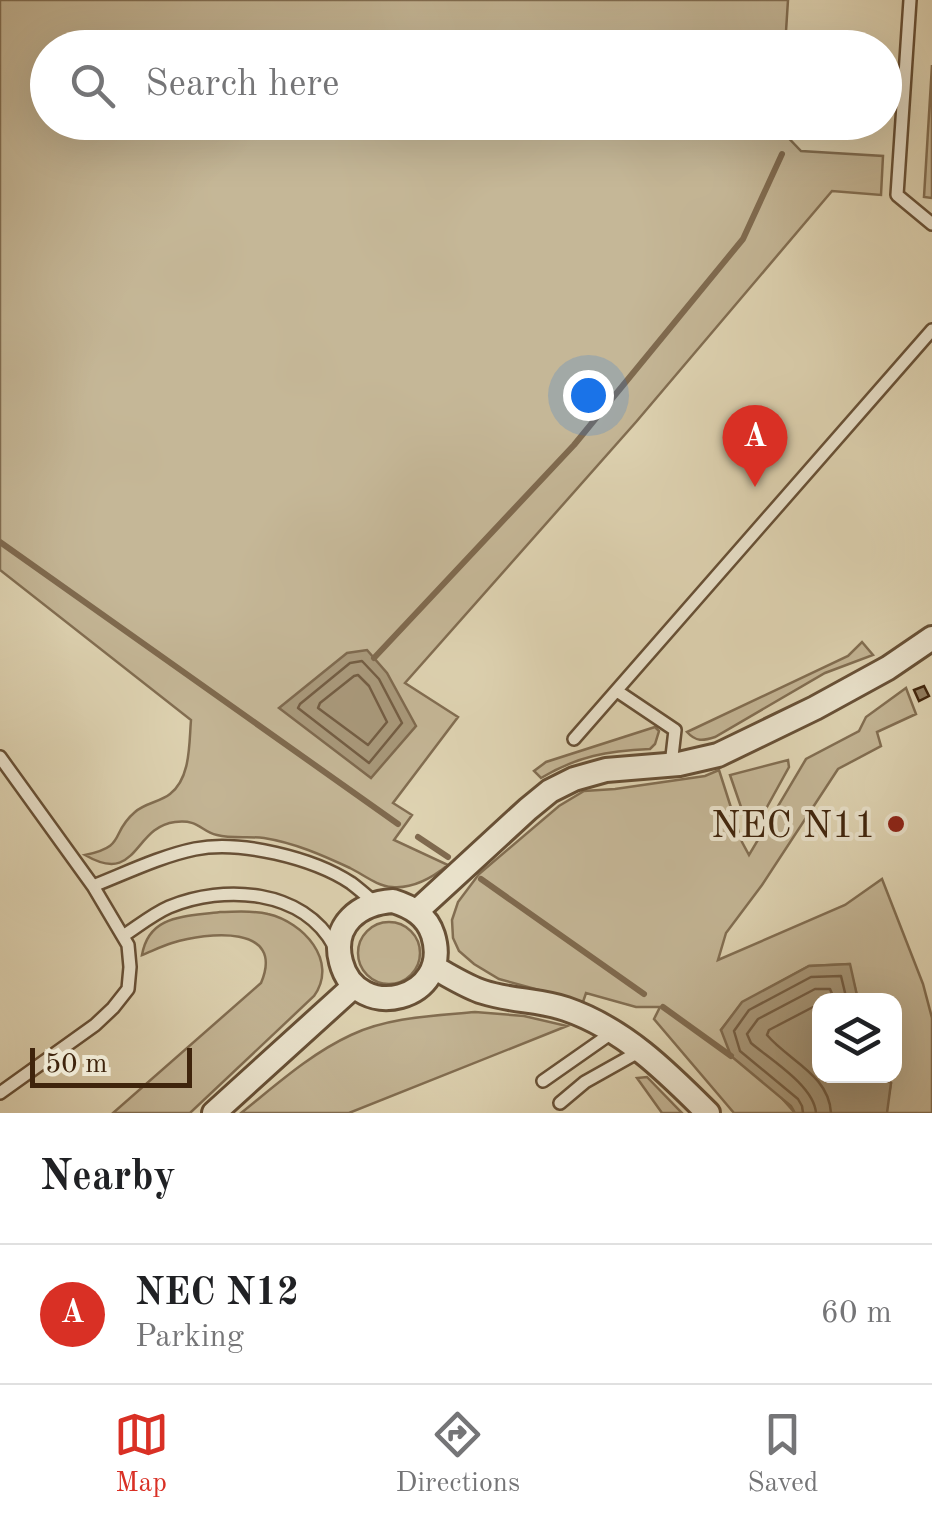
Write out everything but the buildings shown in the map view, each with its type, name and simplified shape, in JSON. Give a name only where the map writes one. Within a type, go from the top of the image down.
[{"type":"street","points":[[417,911],[550,791],[589,773],[671,765],[718,755],[815,708],[888,668],[932,638]]},
{"type":"street","points":[[375,902],[393,902],[417,911],[431,928],[436,943],[435,968],[425,982],[396,998],[380,998],[354,986],[339,954],[341,935],[350,919],[375,902]]},
{"type":"street","points":[[435,968],[484,992],[568,1010],[614,1032],[642,1050],[708,1113]]},
{"type":"street","points":[[214,1113],[354,986]]},
{"type":"lane","points":[[902,131],[910,0]]},
{"type":"lane","points":[[901,140],[898,196],[932,224]]},
{"type":"lane","points":[[574,739],[932,330]]},
{"type":"lane","points":[[617,691],[674,730],[671,765]]},
{"type":"lane","points":[[0,757],[93,886],[128,945],[130,966],[128,989],[114,1008],[0,1093]]},
{"type":"lane","points":[[93,886],[196,849],[230,847],[262,851],[322,868],[350,882],[375,902]]},
{"type":"lane","points":[[123,936],[166,908],[195,899],[237,895],[274,899],[304,912],[327,932],[339,954]]},
{"type":"lane","points":[[543,1081],[614,1032]]},
{"type":"lane","points":[[560,1102],[585,1082],[642,1050]]},
{"type":"shaded area","points":[[0,0],[788,0],[786,30],[30,30],[30,140],[790,140],[801,151],[883,156],[881,195],[832,191],[636,422],[405,683],[458,717],[393,803],[412,815],[394,840],[448,865],[422,882],[386,886],[297,846],[264,838],[217,835],[183,822],[161,826],[126,860],[116,864],[85,855],[107,848],[135,812],[177,787],[188,760],[191,720],[0,570]]},
{"type":"shaded area","points":[[932,65],[932,198],[924,197]]},
{"type":"shaded area","points":[[862,642],[873,655],[825,673],[715,737],[700,740],[687,732],[848,656]]},
{"type":"shaded area","points":[[906,688],[916,714],[877,732],[881,746],[838,769],[726,933],[718,960],[845,905],[882,879],[923,984],[932,1018],[932,1113],[887,1113],[891,1083],[902,1083],[902,993],[856,993],[849,964],[809,966],[742,1003],[721,1030],[795,1113],[734,1113],[654,1019],[660,1007],[636,1007],[586,993],[583,1002],[499,979],[459,951],[452,920],[458,902],[479,874],[559,806],[584,791],[705,776],[719,770],[749,855],[806,759],[859,731],[866,717]]},
{"type":"shaded area","points":[[655,727],[659,731],[650,749],[593,756],[541,778],[534,771],[546,762]]},
{"type":"shaded area","points":[[788,760],[789,767],[751,836],[730,775]]},
{"type":"shaded area","points":[[220,912],[268,914],[293,925],[305,934],[320,957],[321,983],[314,996],[190,1113],[113,1113],[261,983],[266,964],[263,950],[239,937],[187,939],[142,955],[152,932],[170,920]]},
{"type":"shaded area","points":[[389,922],[411,931],[420,953],[411,975],[389,984],[367,975],[358,953],[367,931]]},
{"type":"shaded area","points":[[475,1012],[524,1016],[567,1026],[349,1113],[241,1113],[307,1061],[351,1035],[396,1021]]},
{"type":"shaded area","points":[[647,1077],[682,1113],[662,1113],[637,1078]]},
{"type":"water","points":[[367,650],[387,673],[416,726],[371,778],[279,708],[347,653]]},
{"type":"water","points":[[850,964],[856,993],[812,993],[812,1083],[891,1083],[887,1113],[795,1113],[731,1056],[721,1030],[742,1002],[809,966]]},
{"type":"waterway","points":[[374,658],[574,445],[743,239],[782,154]]},
{"type":"waterway","points":[[0,542],[398,824]]},
{"type":"waterway","points":[[418,837],[448,857]]},
{"type":"waterway","points":[[481,879],[644,994]]},
{"type":"waterway","points":[[663,1007],[731,1056]]},
{"type":"place","name":"NEC N12","points":[[755,487]]},
{"type":"place","name":"NEC N11","points":[[896,824]]}]
